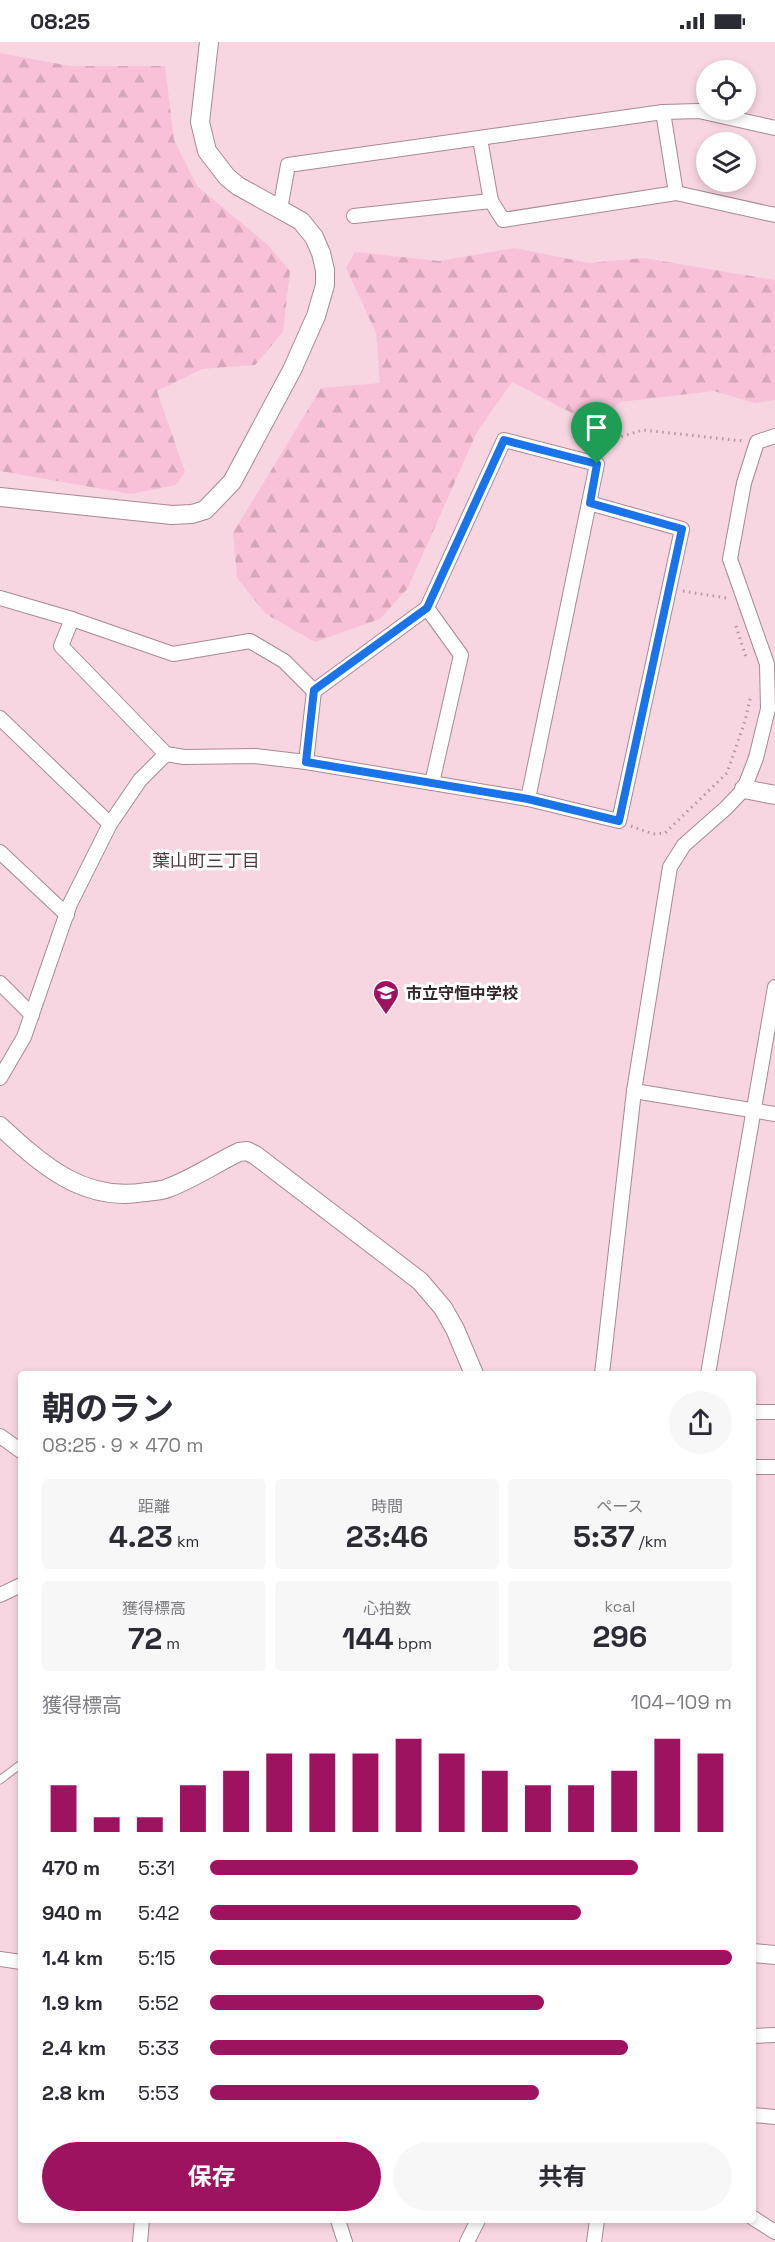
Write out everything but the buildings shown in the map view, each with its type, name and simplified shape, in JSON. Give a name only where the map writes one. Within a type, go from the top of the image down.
[{"type":"street","points":[[0,496],[172,515],[192,514],[205,510],[221,496],[236,476],[279,395],[316,316],[325,285],[326,270],[314,237],[302,221],[238,186],[227,177],[207,151],[200,122],[209,42]]},
{"type":"street","points":[[280,209],[288,165],[663,112],[699,111],[775,128]]},
{"type":"street","points":[[663,112],[676,193]]},
{"type":"street","points":[[480,139],[491,201],[503,220],[676,193],[775,214]]},
{"type":"street","points":[[354,216],[491,201]]},
{"type":"street","points":[[602,1371],[634,1091],[670,867],[684,845],[744,789],[756,758],[768,709],[767,664],[730,559],[744,483],[757,442],[775,436]]},
{"type":"street","points":[[306,762],[314,690],[427,608],[504,440],[597,464],[528,799]]},
{"type":"street","points":[[72,620],[61,646],[166,754],[184,757],[255,756],[306,762],[528,799],[619,821],[682,529],[590,503]]},
{"type":"street","points":[[0,598],[173,654],[250,641],[284,661],[314,690]]},
{"type":"street","points":[[427,608],[461,655],[432,783]]},
{"type":"street","points":[[0,718],[110,824]]},
{"type":"street","points":[[0,1078],[21,1044],[70,904],[110,824],[140,780],[166,754]]},
{"type":"street","points":[[744,789],[775,795]]},
{"type":"street","points":[[0,852],[67,915]]},
{"type":"street","points":[[0,983],[32,1015]]},
{"type":"street","points":[[709,1371],[775,987]]},
{"type":"street","points":[[634,1091],[775,1114]]},
{"type":"street","points":[[0,1126],[56,1173],[96,1192],[128,1196],[168,1188],[239,1152],[247,1151],[420,1281],[443,1308],[455,1329],[473,1371]]},
{"type":"street","points":[[756,1412],[775,1412]]},
{"type":"street","points":[[0,1436],[18,1449]]},
{"type":"street","points":[[756,1467],[775,1467]]},
{"type":"street","points":[[0,1595],[18,1586]]},
{"type":"street","points":[[756,1953],[775,1955]]},
{"type":"street","points":[[0,1959],[18,1962]]},
{"type":"street","points":[[756,2036],[775,2035]]},
{"type":"street","points":[[756,2115],[775,2117]]},
{"type":"street","points":[[756,2220],[775,2232]]},
{"type":"street","points":[[140,2242],[142,2223]]},
{"type":"street","points":[[339,2223],[345,2242]]},
{"type":"street","points":[[467,2242],[476,2223]]},
{"type":"street","points":[[594,2242],[597,2223]]},
{"type":"lane","points":[[0,1780],[18,1766]]},
{"type":"path","points":[[597,464],[613,439],[644,430],[757,442]]},
{"type":"path","points":[[669,588],[725,597],[729,603]]},
{"type":"path","points":[[735,618],[737,634],[749,665]]},
{"type":"path","points":[[619,821],[653,834],[665,833],[727,773],[742,731],[753,688]]},
{"type":"green space","points":[[0,53],[70,66],[165,66],[174,140],[197,186],[267,244],[290,271],[283,332],[255,365],[202,369],[157,391],[185,472],[176,485],[131,494],[0,471]]},
{"type":"green space","points":[[515,248],[589,263],[644,258],[775,280],[775,400],[755,403],[714,391],[620,402],[597,426],[512,382],[477,432],[408,588],[380,619],[315,642],[266,614],[237,578],[233,533],[321,388],[380,383],[376,333],[346,268],[355,252],[439,261]]},
{"type":"place","name":"市立守恒中学校","points":[[386,1016]]},
{"type":"district","name":"葉山町三丁目","points":[[206,861]]},
{"type":"route","points":[[504,440],[597,464],[590,503],[682,529],[619,821],[528,799],[306,762],[314,690],[427,608],[504,440]]}]
